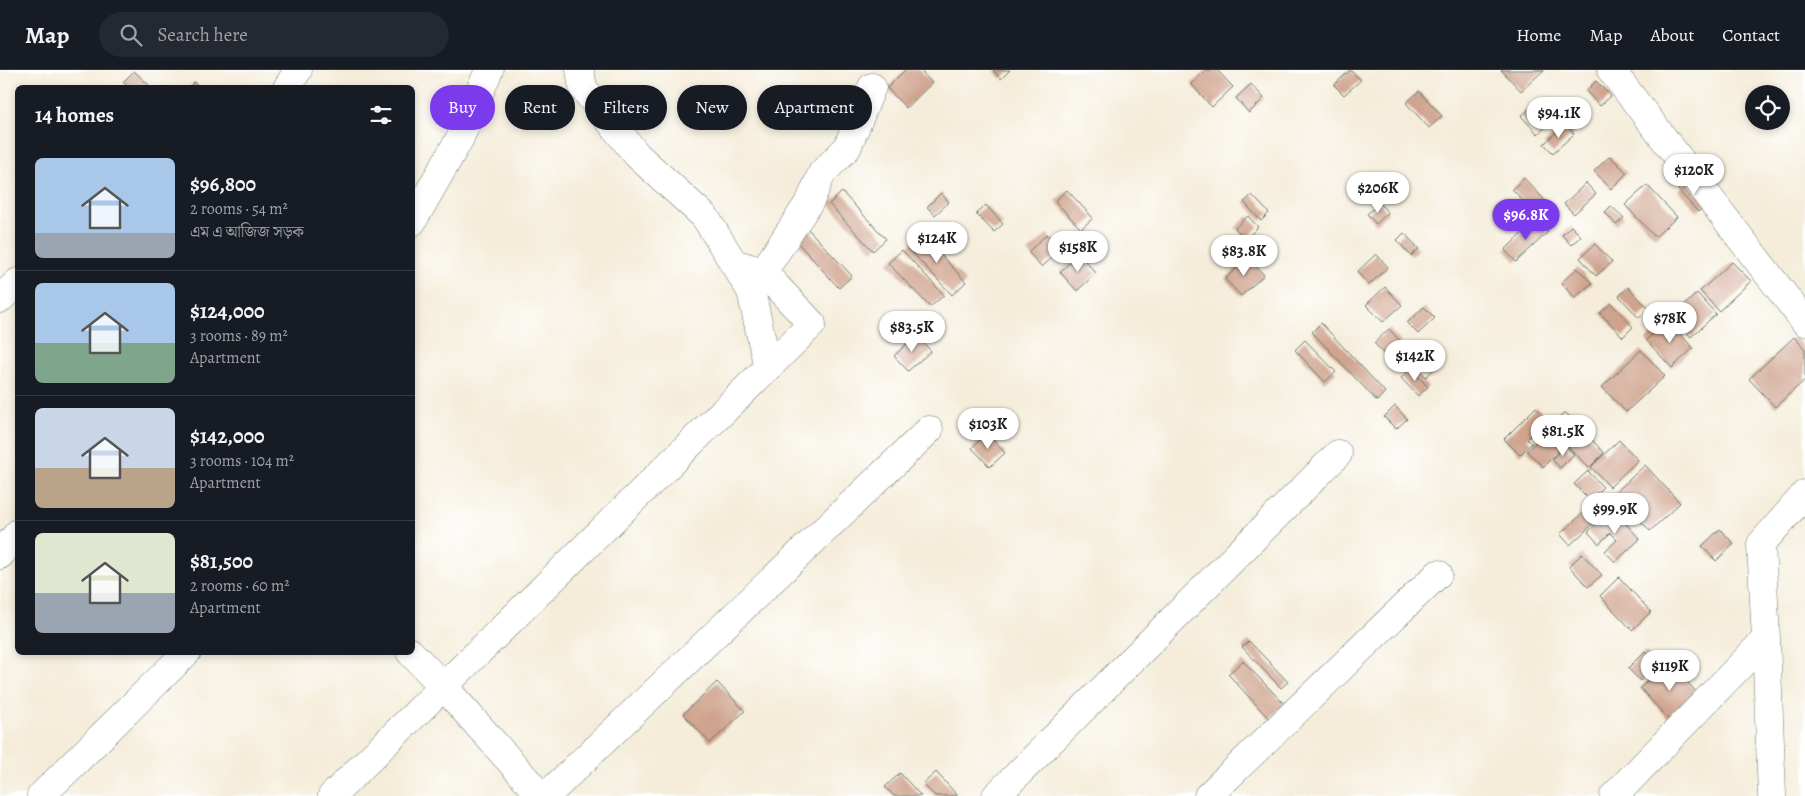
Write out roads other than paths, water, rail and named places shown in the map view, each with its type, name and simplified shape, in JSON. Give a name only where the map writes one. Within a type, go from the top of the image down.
[{"type":"street","points":[[289,85],[298,70]]},
{"type":"street","points":[[415,217],[460,138],[489,70]]},
{"type":"street","points":[[580,70],[583,88],[638,155],[705,217],[751,291],[768,368]]},
{"type":"street","points":[[1612,70],[1805,322]]},
{"type":"street","points":[[763,272],[810,201],[822,173],[847,148],[854,130]]},
{"type":"street","points":[[332,796],[812,324],[763,272],[733,262]]},
{"type":"street","points":[[0,299],[15,285]]},
{"type":"street","points":[[546,796],[929,430]]},
{"type":"street","points":[[996,796],[1338,454]]},
{"type":"street","points":[[1772,796],[1761,544],[1805,494]]},
{"type":"street","points":[[0,555],[15,537]]},
{"type":"street","points":[[1208,796],[1438,574]]},
{"type":"street","points":[[1614,796],[1766,639]]},
{"type":"street","points":[[41,796],[184,655]]},
{"type":"street","points":[[413,655],[541,796]]}]
